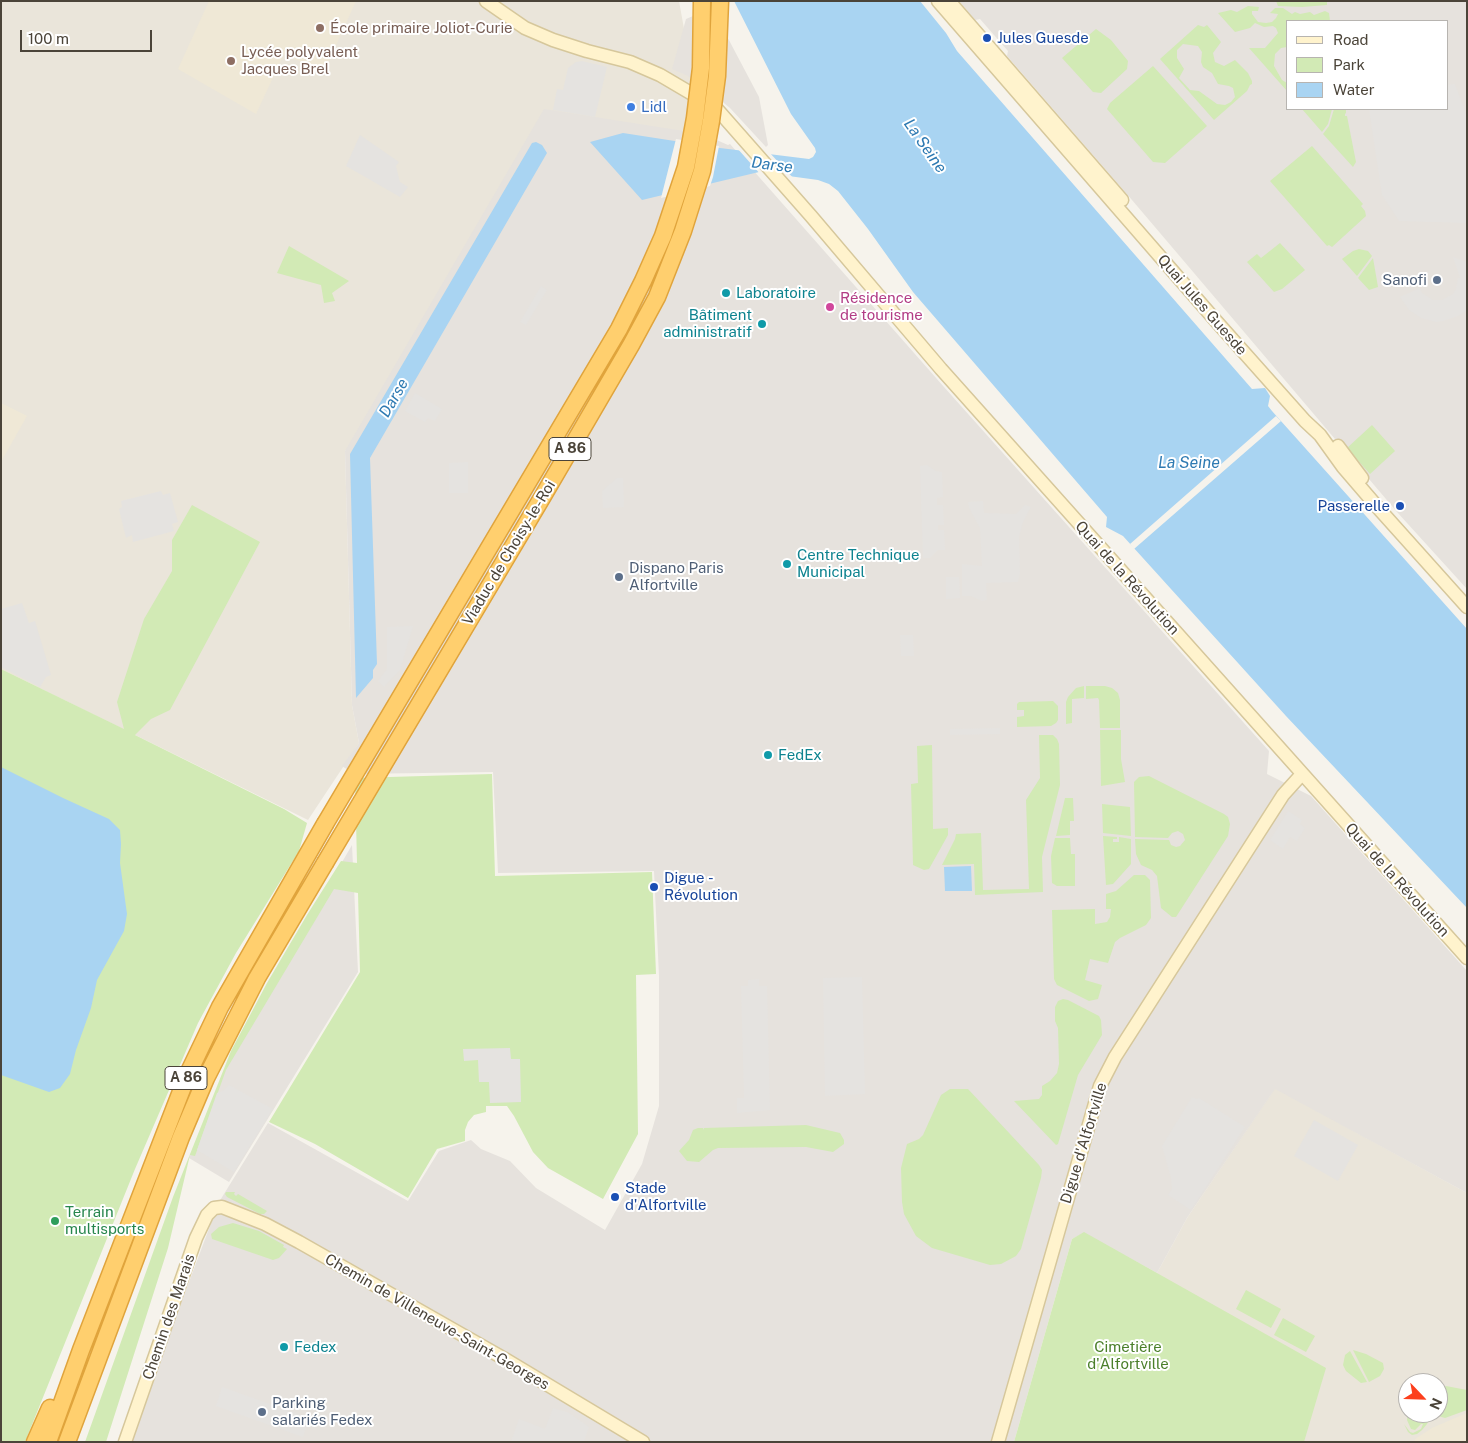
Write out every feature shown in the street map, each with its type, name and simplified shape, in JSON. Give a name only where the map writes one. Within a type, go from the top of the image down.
[{"type":"highway","name":"Viaduc de Choisy-le-Roi","points":[[82,1350],[187,1076],[220,1007],[325,824],[619,330],[643,281],[663,236],[686,167],[695,118],[701,68],[702,1]]},
{"type":"highway","name":"Viaduc de Choisy-le-Roi","points":[[99,1356],[181,1137],[206,1078],[257,978],[553,479],[657,297],[684,231],[702,171],[717,76],[720,1]]},
{"type":"highway","points":[[35,1442],[67,1365],[82,1350]]},
{"type":"highway","name":"A 86","points":[[48,1442],[82,1350]]},
{"type":"highway","points":[[79,1442],[99,1384],[99,1356]]},
{"type":"highway","name":"A 86","points":[[67,1442],[99,1356]]},
{"type":"main road","name":"Quai de la Révolution","points":[[486,1],[525,28],[586,51],[630,62],[660,75],[716,108],[941,369],[1467,958]]},
{"type":"main road","name":"Quai Jules Guesde","points":[[938,1],[1305,422],[1325,440],[1355,481],[1467,607]]},
{"type":"main road","name":"Quai Jules Guesde","points":[[949,1],[1286,392],[1321,427],[1388,510],[1467,596]]},
{"type":"main road","name":"Digue d'Alfortville","points":[[998,1442],[1100,1086],[1115,1057],[1283,795],[1302,774]]},
{"type":"main road","name":"Chemin des Marais","points":[[125,1442],[196,1238],[207,1215],[212,1210],[228,1208]]},
{"type":"main road","name":"Chemin de Villeneuve-Saint-Georges","points":[[228,1208],[265,1224],[299,1242],[503,1358],[643,1442]]},
{"type":"shaded area","points":[[1,1],[679,1],[703,134],[345,451],[352,705],[359,743],[308,820],[1,669]]},
{"type":"shaded area","name":"Lycée polyvalent Jacques Brel","points":[[209,1],[356,1],[324,72],[284,54],[256,114],[178,69]]},
{"type":"shaded area","points":[[959,1],[1467,1],[1467,589],[1397,512],[1007,56],[1008,51],[980,19],[975,20]]},
{"type":"shaded area","points":[[712,8],[759,97],[768,145],[766,147],[730,108],[688,76],[672,69],[686,19]]},
{"type":"shaded area","points":[[582,61],[607,67],[595,117],[553,110],[557,89],[563,90],[568,68],[576,62]]},
{"type":"shaded area","points":[[1455,84],[1467,116],[1467,223],[1399,221],[1382,195],[1369,110],[1448,110],[1448,85]]},
{"type":"shaded area","points":[[544,109],[703,134],[728,145],[730,144],[1269,751],[1267,774],[1311,796],[1467,971],[1467,1193],[1275,1089],[1187,1218],[1157,1273],[1084,1233],[1072,1239],[1014,1442],[129,1442],[219,1202],[268,1123],[408,1201],[439,1151],[471,1140],[481,1149],[510,1161],[536,1188],[605,1230],[642,1164],[659,1106],[659,976],[654,871],[498,873],[493,772],[354,774],[342,766],[359,743],[352,705],[345,451]]},
{"type":"shaded area","points":[[360,135],[399,162],[396,166],[400,182],[408,187],[400,197],[346,166]]},
{"type":"shaded area","points":[[1453,257],[1467,262],[1467,310],[1458,316],[1436,322],[1421,318],[1409,310],[1400,297],[1420,288],[1422,293],[1433,300],[1442,300],[1453,294],[1458,278],[1460,278]]},
{"type":"shaded area","points":[[541,286],[547,290],[526,325],[520,322]]},
{"type":"shaded area","points":[[415,393],[442,409],[435,421],[428,418],[425,422],[405,411]]},
{"type":"shaded area","points":[[1,403],[27,416],[1,462]]},
{"type":"shaded area","points":[[468,462],[468,493],[449,493],[449,463]]},
{"type":"shaded area","points":[[927,465],[936,471],[942,472],[943,497],[937,498],[937,505],[943,505],[944,525],[938,525],[938,530],[944,530],[945,550],[938,550],[930,558],[923,558],[920,466]]},
{"type":"shaded area","points":[[617,478],[623,478],[624,507],[603,508],[602,491]]},
{"type":"shaded area","points":[[161,491],[163,495],[170,493],[178,522],[172,524],[174,531],[133,542],[132,535],[126,538],[119,509],[122,507],[121,501]]},
{"type":"shaded area","points":[[983,501],[984,513],[1016,514],[1025,505],[1031,507],[1023,522],[1019,537],[1020,574],[1018,582],[986,583],[987,600],[982,601],[971,596],[962,596],[962,564],[982,566],[980,528],[969,508],[968,502]]},
{"type":"shaded area","points":[[946,577],[959,577],[960,598],[946,599]]},
{"type":"shaded area","points":[[22,603],[29,623],[35,621],[51,675],[46,677],[40,687],[1,667],[1,609]]},
{"type":"shaded area","points":[[413,626],[400,670],[384,687],[378,681],[387,669],[387,627]]},
{"type":"shaded area","points":[[900,635],[913,635],[914,656],[901,656]]},
{"type":"shaded area","points":[[1000,728],[1000,734],[950,735],[950,729]]},
{"type":"shaded area","points":[[1288,811],[1302,820],[1300,824],[1305,828],[1297,841],[1290,837],[1283,849],[1270,840]]},
{"type":"shaded area","points":[[352,845],[358,972],[229,1182],[189,1158],[232,1051]]},
{"type":"shaded area","points":[[862,977],[865,1094],[825,1096],[823,978]]},
{"type":"shaded area","points":[[759,979],[759,986],[767,986],[770,1110],[737,1113],[737,1098],[744,1098],[741,986],[748,986],[748,980]]},
{"type":"shaded area","points":[[510,1048],[511,1059],[520,1059],[521,1102],[490,1103],[489,1082],[479,1082],[478,1060],[464,1061],[463,1049]]},
{"type":"shaded area","points":[[229,1085],[273,1109],[234,1172],[197,1150],[217,1093],[223,1091]]},
{"type":"shaded area","points":[[1275,1088],[1467,1193],[1467,1442],[1014,1442],[1084,1232],[1157,1273],[1187,1218]]},
{"type":"shaded area","points":[[1192,1097],[1199,1098],[1245,1127],[1191,1210],[1168,1195],[1172,1189],[1171,1178],[1162,1146]]},
{"type":"shaded area","points":[[1314,1120],[1358,1145],[1338,1181],[1294,1156]]},
{"type":"shaded area","name":"Parking salariés Fedex","points":[[222,1387],[309,1418],[303,1437],[216,1406]]},
{"type":"shaded area","points":[[553,1408],[569,1413],[589,1427],[584,1442],[511,1442],[519,1419],[545,1429]]},
{"type":"shaded area","points":[[1467,1413],[1467,1442],[1414,1442],[1415,1439],[1432,1428],[1448,1423],[1448,1421]]},
{"type":"green space","points":[[1276,1],[1327,1],[1327,5],[1278,6]]},
{"type":"green space","points":[[1248,6],[1259,7],[1258,11],[1252,11],[1252,14],[1258,22],[1266,23],[1272,22],[1276,18],[1278,14],[1270,13],[1275,8],[1283,8],[1292,14],[1295,12],[1300,14],[1310,12],[1314,15],[1325,11],[1329,13],[1330,20],[1286,20],[1286,47],[1281,48],[1275,54],[1274,66],[1282,80],[1286,82],[1286,90],[1249,48],[1265,48],[1278,33],[1276,28],[1273,26],[1264,27],[1255,23],[1250,28],[1235,32],[1218,13],[1231,10],[1237,12]]},
{"type":"green space","points":[[1198,25],[1204,27],[1207,25],[1221,42],[1213,53],[1215,62],[1224,66],[1235,60],[1248,73],[1252,84],[1247,91],[1214,120],[1160,59]],"holes":[[[1183,44],[1198,46],[1202,52],[1201,62],[1203,67],[1212,73],[1218,84],[1233,88],[1235,97],[1231,102],[1225,105],[1217,104],[1199,91],[1190,90],[1179,78],[1184,69],[1177,58],[1177,50]]]},
{"type":"green space","points":[[1096,29],[1111,40],[1128,61],[1127,69],[1101,93],[1093,92],[1062,58]]},
{"type":"green space","points":[[1153,66],[1207,126],[1165,163],[1153,162],[1107,109],[1110,103]]},
{"type":"green space","points":[[1303,110],[1332,110],[1328,124],[1322,132]]},
{"type":"green space","points":[[1334,110],[1346,110],[1345,116],[1347,116],[1356,162],[1353,167],[1323,134],[1329,126]]},
{"type":"green space","points":[[1312,146],[1363,204],[1361,206],[1366,216],[1332,247],[1327,246],[1270,181]]},
{"type":"green space","points":[[1280,243],[1305,270],[1282,289],[1274,292],[1247,262],[1257,254],[1261,258]]},
{"type":"green space","points":[[289,246],[349,281],[332,293],[335,301],[324,303],[321,285],[277,273]]},
{"type":"green space","points":[[1359,249],[1368,251],[1372,256],[1357,276],[1342,259]]},
{"type":"green space","points":[[1373,258],[1378,287],[1369,290],[1358,278]]},
{"type":"green space","points":[[1372,425],[1395,451],[1370,474],[1347,448]]},
{"type":"green space","points":[[192,505],[260,542],[170,710],[151,719],[135,735],[284,809],[307,823],[299,851],[236,953],[198,1023],[135,1169],[25,1442],[1,1442],[1,669],[124,729],[117,702],[144,619],[172,571],[172,540]]},
{"type":"green space","points":[[1084,686],[1084,698],[1072,699],[1072,723],[1066,724],[1066,702],[1068,697],[1076,688]]},
{"type":"green space","points":[[1086,686],[1105,686],[1112,688],[1118,693],[1120,700],[1120,728],[1100,728],[1099,700],[1098,698],[1086,699]]},
{"type":"green space","points":[[1053,701],[1058,706],[1058,720],[1056,723],[1051,726],[1017,727],[1017,717],[1024,716],[1024,710],[1017,710],[1019,702]]},
{"type":"green space","points":[[1100,730],[1121,730],[1121,759],[1125,782],[1101,786]]},
{"type":"green space","points":[[1039,735],[1053,735],[1059,744],[1060,785],[1042,857],[1043,892],[975,895],[974,864],[942,865],[956,834],[981,833],[983,890],[1029,889],[1026,800],[1040,778]]},
{"type":"green space","points":[[932,745],[933,829],[948,828],[948,835],[929,869],[924,870],[913,865],[911,784],[918,783],[917,746]]},
{"type":"green space","points":[[492,774],[495,876],[652,872],[656,974],[636,975],[638,1134],[603,1199],[548,1168],[533,1152],[507,1106],[486,1106],[486,1112],[474,1115],[468,1122],[465,1130],[465,1141],[437,1149],[408,1198],[315,1144],[269,1122],[360,972],[358,893],[334,889],[226,1070],[195,1156],[190,1155],[168,1248],[106,1442],[85,1442],[173,1197],[231,1051],[267,983],[341,861],[357,863],[355,778]]},
{"type":"green space","points":[[1149,776],[1224,814],[1228,817],[1230,824],[1228,836],[1176,917],[1172,917],[1161,908],[1157,876],[1152,870],[1141,865],[1136,854],[1135,839],[1169,840],[1171,845],[1176,847],[1180,846],[1185,840],[1183,834],[1178,831],[1172,833],[1168,838],[1135,837],[1134,782],[1139,777]]},
{"type":"green space","points":[[1065,798],[1073,798],[1074,821],[1070,821],[1070,835],[1056,836]]},
{"type":"green space","points":[[1102,804],[1130,807],[1131,836],[1103,833]]},
{"type":"green space","points":[[1103,836],[1117,837],[1117,839],[1113,839],[1113,842],[1119,842],[1119,837],[1131,839],[1131,864],[1113,884],[1106,885]]},
{"type":"green space","points":[[1055,838],[1070,838],[1071,854],[1075,854],[1075,886],[1057,886],[1052,883],[1051,856]]},
{"type":"green space","points":[[1134,875],[1145,875],[1150,880],[1151,918],[1146,925],[1115,942],[1108,963],[1090,959],[1085,980],[1102,985],[1098,999],[1089,1001],[1057,985],[1054,979],[1052,910],[1095,909],[1095,924],[1107,922],[1111,909],[1106,909],[1106,894],[1116,891]]},
{"type":"green space","points":[[1063,999],[1099,1016],[1102,1035],[1078,1075],[1058,1144],[1056,1145],[1014,1101],[1039,1099],[1042,1095],[1042,1086],[1057,1073],[1059,1064],[1058,1028],[1055,1021],[1055,1007],[1058,1001]]},
{"type":"green space","points":[[950,1089],[968,1089],[1042,1170],[1021,1249],[1016,1256],[1001,1264],[990,1265],[932,1248],[916,1236],[904,1214],[901,1168],[907,1144],[919,1139],[923,1135],[941,1095]]},
{"type":"green space","points":[[806,1125],[840,1133],[844,1144],[833,1152],[806,1147],[718,1148],[699,1162],[687,1161],[679,1151],[689,1140],[693,1130],[698,1128],[703,1128],[704,1130],[704,1128]]},
{"type":"green space","points":[[226,1192],[235,1192],[236,1196],[238,1194],[267,1211],[264,1214],[260,1214],[227,1197]]},
{"type":"green space","points":[[233,1223],[259,1231],[284,1245],[283,1247],[287,1249],[279,1258],[273,1260],[212,1239],[211,1234],[219,1227]]},
{"type":"green space","name":"Cimetière d'Alfortville","points":[[1084,1232],[1326,1368],[1304,1442],[1014,1442],[1072,1239]]},
{"type":"green space","points":[[1246,1290],[1281,1309],[1271,1328],[1236,1309]]},
{"type":"green space","points":[[1283,1318],[1315,1336],[1306,1352],[1274,1335]]},
{"type":"green space","points":[[1353,1350],[1383,1363],[1384,1369],[1380,1376],[1369,1382]]},
{"type":"green space","points":[[1350,1351],[1367,1382],[1361,1383],[1346,1371],[1343,1365],[1345,1355]]},
{"type":"green space","points":[[1448,1386],[1467,1390],[1467,1410],[1448,1417]]},
{"type":"green space","points":[[1408,1423],[1427,1423],[1417,1434],[1412,1435],[1404,1424],[1413,1433],[1421,1429],[1423,1424],[1415,1430],[1411,1429]]},
{"type":"water","name":"La Seine","points":[[734,1],[920,1],[946,33],[957,51],[1252,389],[1265,388],[1270,396],[1268,406],[1272,411],[1467,629],[1467,908],[1286,716],[1123,536],[1106,527],[1107,517],[913,292],[838,191],[829,184],[818,180],[759,172],[642,200],[590,142],[623,133],[720,148],[809,159],[813,157],[816,152],[815,148],[791,114]]},
{"type":"water","name":"Darse","points":[[536,142],[542,145],[547,153],[370,458],[377,664],[373,670],[373,678],[356,698],[350,454],[532,143]]},
{"type":"water","points":[[1,767],[109,819],[120,830],[120,863],[127,914],[124,931],[97,980],[91,1008],[76,1050],[70,1074],[60,1088],[49,1092],[1,1075]]},
{"type":"water","points":[[971,866],[972,891],[945,891],[944,867]]},
{"type":"pier","points":[[676,139],[719,146],[713,177],[710,186],[661,198]]},
{"type":"pier","points":[[737,148],[769,152],[795,180],[761,175]]},
{"type":"pier","points":[[1276,416],[1281,421],[1134,549],[1130,544]]},
{"type":"place","name":"École primaire Joliot-Curie","points":[[320,28]]},
{"type":"place","name":"Jules Guesde","points":[[987,38]]},
{"type":"place","name":"Lycée polyvalent Jacques Brel","points":[[231,61]]},
{"type":"place","name":"Lidl","points":[[631,107]]},
{"type":"place","name":"Sanofi","points":[[1437,280]]},
{"type":"place","name":"Laboratoire","points":[[726,293]]},
{"type":"place","name":"Résidence de tourisme","points":[[830,307]]},
{"type":"place","name":"Bâtiment administratif","points":[[762,324]]},
{"type":"place","name":"Passerelle","points":[[1400,506]]},
{"type":"place","name":"Centre Technique Municipal","points":[[787,564]]},
{"type":"place","name":"Dispano Paris Alfortville","points":[[619,577]]},
{"type":"place","name":"FedEx","points":[[768,755]]},
{"type":"place","name":"Digue - Révolution","points":[[654,887]]},
{"type":"place","name":"Stade d'Alfortville","points":[[615,1197]]},
{"type":"place","name":"Terrain multisports","points":[[55,1221]]},
{"type":"place","name":"Fedex","points":[[284,1347]]},
{"type":"place","name":"Parking salariés Fedex","points":[[262,1412]]}]
